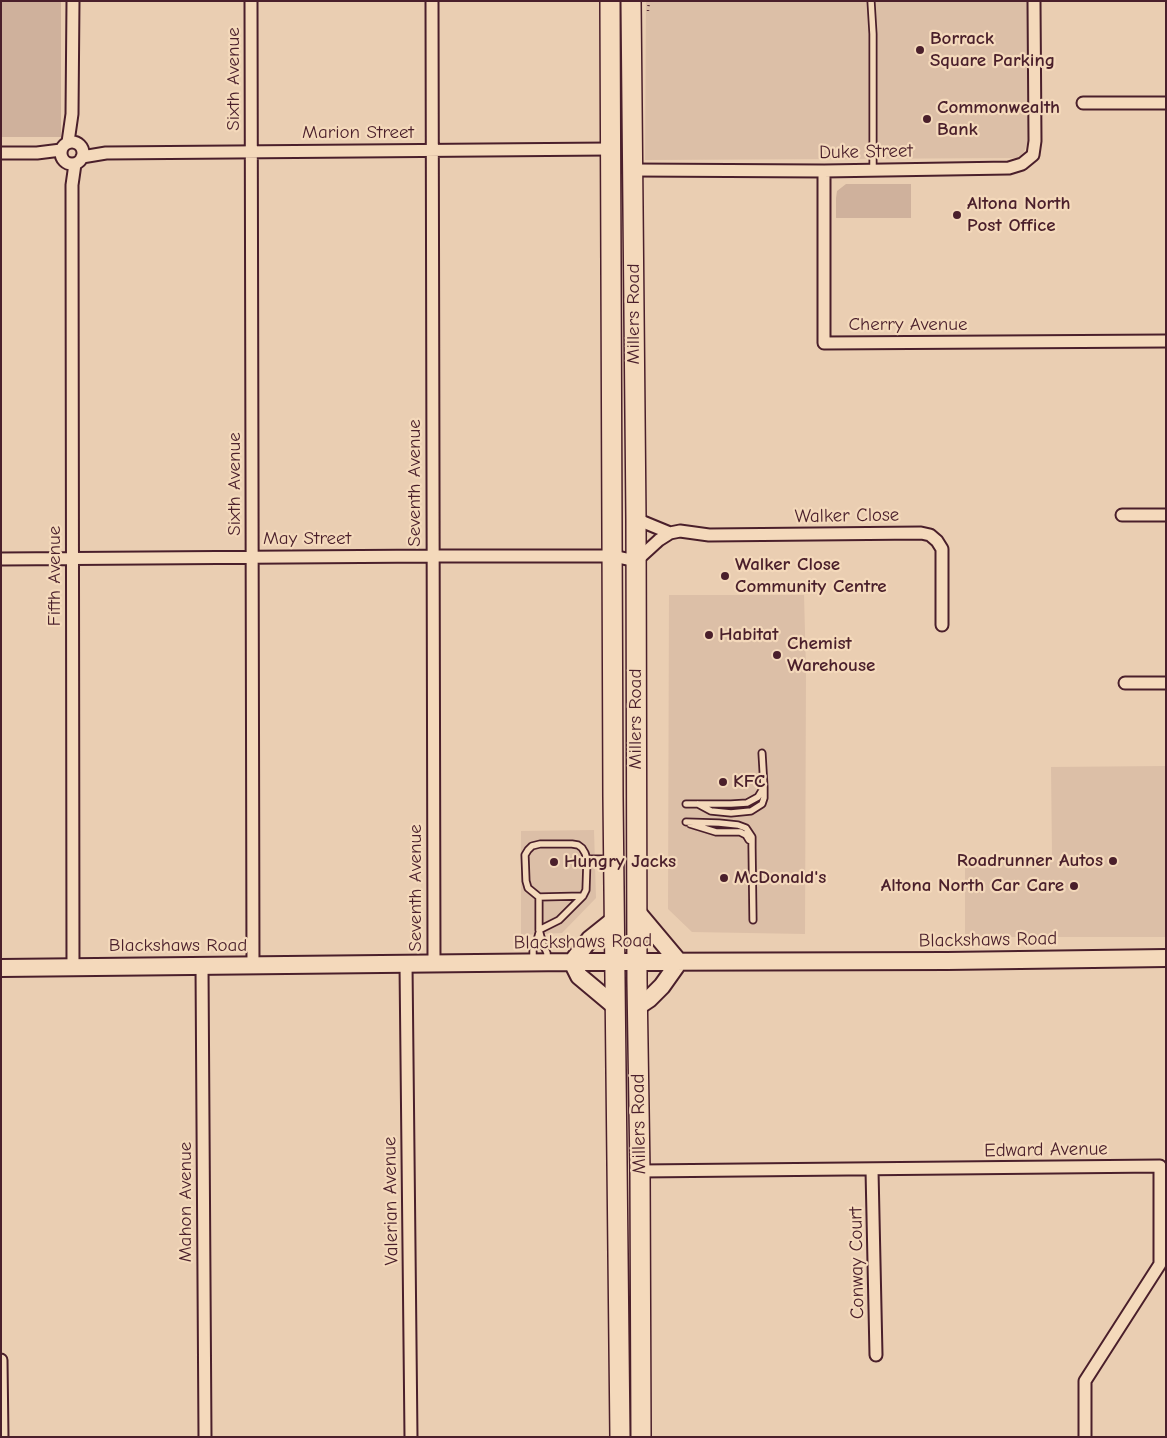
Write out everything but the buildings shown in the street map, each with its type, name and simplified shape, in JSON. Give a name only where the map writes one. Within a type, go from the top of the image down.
[{"type":"main road","name":"Millers Road","points":[[610,1],[614,859],[620,1437]]},
{"type":"main road","name":"Millers Road","points":[[631,1],[641,1437]]},
{"type":"main road","points":[[637,912],[679,962],[662,986],[649,999],[637,1007]]},
{"type":"main road","points":[[615,919],[590,940],[572,962],[579,976],[616,1007]]},
{"type":"main road","name":"Blackshaws Road","points":[[1,968],[1166,958]]},
{"type":"street","name":"Fifth Avenue","points":[[73,1],[73,967]]},
{"type":"street","name":"Sixth Avenue","points":[[251,1],[253,966]]},
{"type":"street","name":"Seventh Avenue","points":[[432,1],[434,964]]},
{"type":"street","name":"Duke Street","points":[[632,170],[1009,168],[1022,164],[1033,155],[1035,141],[1034,1]]},
{"type":"street","points":[[1083,103],[1166,103]]},
{"type":"street","name":"Marion Street","points":[[1,153],[610,149]]},
{"type":"street","name":"Cherry Avenue","points":[[824,170],[824,343],[1166,341]]},
{"type":"street","points":[[1122,515],[1166,515]]},
{"type":"street","name":"Walker Close","points":[[636,519],[670,533],[680,531],[709,535],[921,533],[930,535],[942,549],[942,625]]},
{"type":"street","points":[[636,554],[670,533]]},
{"type":"street","name":"May Street","points":[[1,559],[613,556],[636,554]]},
{"type":"street","points":[[1125,683],[1166,683]]},
{"type":"street","name":"Valerian Avenue","points":[[406,964],[411,1437]]},
{"type":"street","name":"Mahon Avenue","points":[[202,966],[206,1437]]},
{"type":"street","name":"Edward Avenue","points":[[640,1171],[1160,1166],[1160,1264],[1085,1381],[1085,1437]]},
{"type":"street","name":"Conway Court","points":[[872,1170],[876,1355]]},
{"type":"street","points":[[1,1360],[2,1437]]},
{"type":"lane","points":[[871,1],[873,34],[873,170]]},
{"type":"lane","points":[[698,804],[711,811],[731,813],[752,811],[762,804],[764,787],[762,753]]},
{"type":"lane","points":[[686,804],[747,803],[758,797],[764,787]]},
{"type":"lane","points":[[752,846],[746,835],[740,832],[716,832],[686,822],[719,823],[746,828],[752,837],[753,920]]},
{"type":"lane","points":[[539,897],[540,930],[547,953],[540,962],[533,950],[540,930],[559,920],[583,896],[586,890],[587,859],[585,853],[578,845],[540,844],[532,846],[526,855],[526,881],[528,888],[539,897],[583,896]]},
{"type":"lane","points":[[587,859],[614,859]]},
{"type":"shaded area","points":[[1,1],[61,1],[61,137],[1,137]]},
{"type":"shaded area","points":[[646,1],[1027,1],[1028,141],[1024,152],[1018,158],[645,160]]},
{"type":"shaded area","points":[[846,184],[911,184],[911,218],[836,218],[837,191]]},
{"type":"shaded area","points":[[669,595],[804,595],[806,670],[805,934],[692,932],[668,909]]},
{"type":"shaded area","points":[[1166,766],[1166,937],[965,937],[965,856],[1052,855],[1051,767]]},
{"type":"shaded area","points":[[594,830],[596,898],[562,933],[521,935],[521,831]]},
{"type":"place","name":"Borrack Square Parking","points":[[920,50]]},
{"type":"place","name":"Commonwealth Bank","points":[[927,119]]},
{"type":"place","name":"Altona North Post Office","points":[[957,215]]},
{"type":"place","name":"Walker Close Community Centre","points":[[725,576]]},
{"type":"place","name":"Habitat","points":[[709,635]]},
{"type":"place","name":"Chemist Warehouse","points":[[777,655]]},
{"type":"place","name":"KFC","points":[[723,782]]},
{"type":"place","name":"Roadrunner Autos","points":[[1113,861]]},
{"type":"place","name":"Hungry Jacks","points":[[554,862]]},
{"type":"place","name":"McDonald's","points":[[724,878]]},
{"type":"place","name":"Altona North Car Care","points":[[1074,886]]}]
